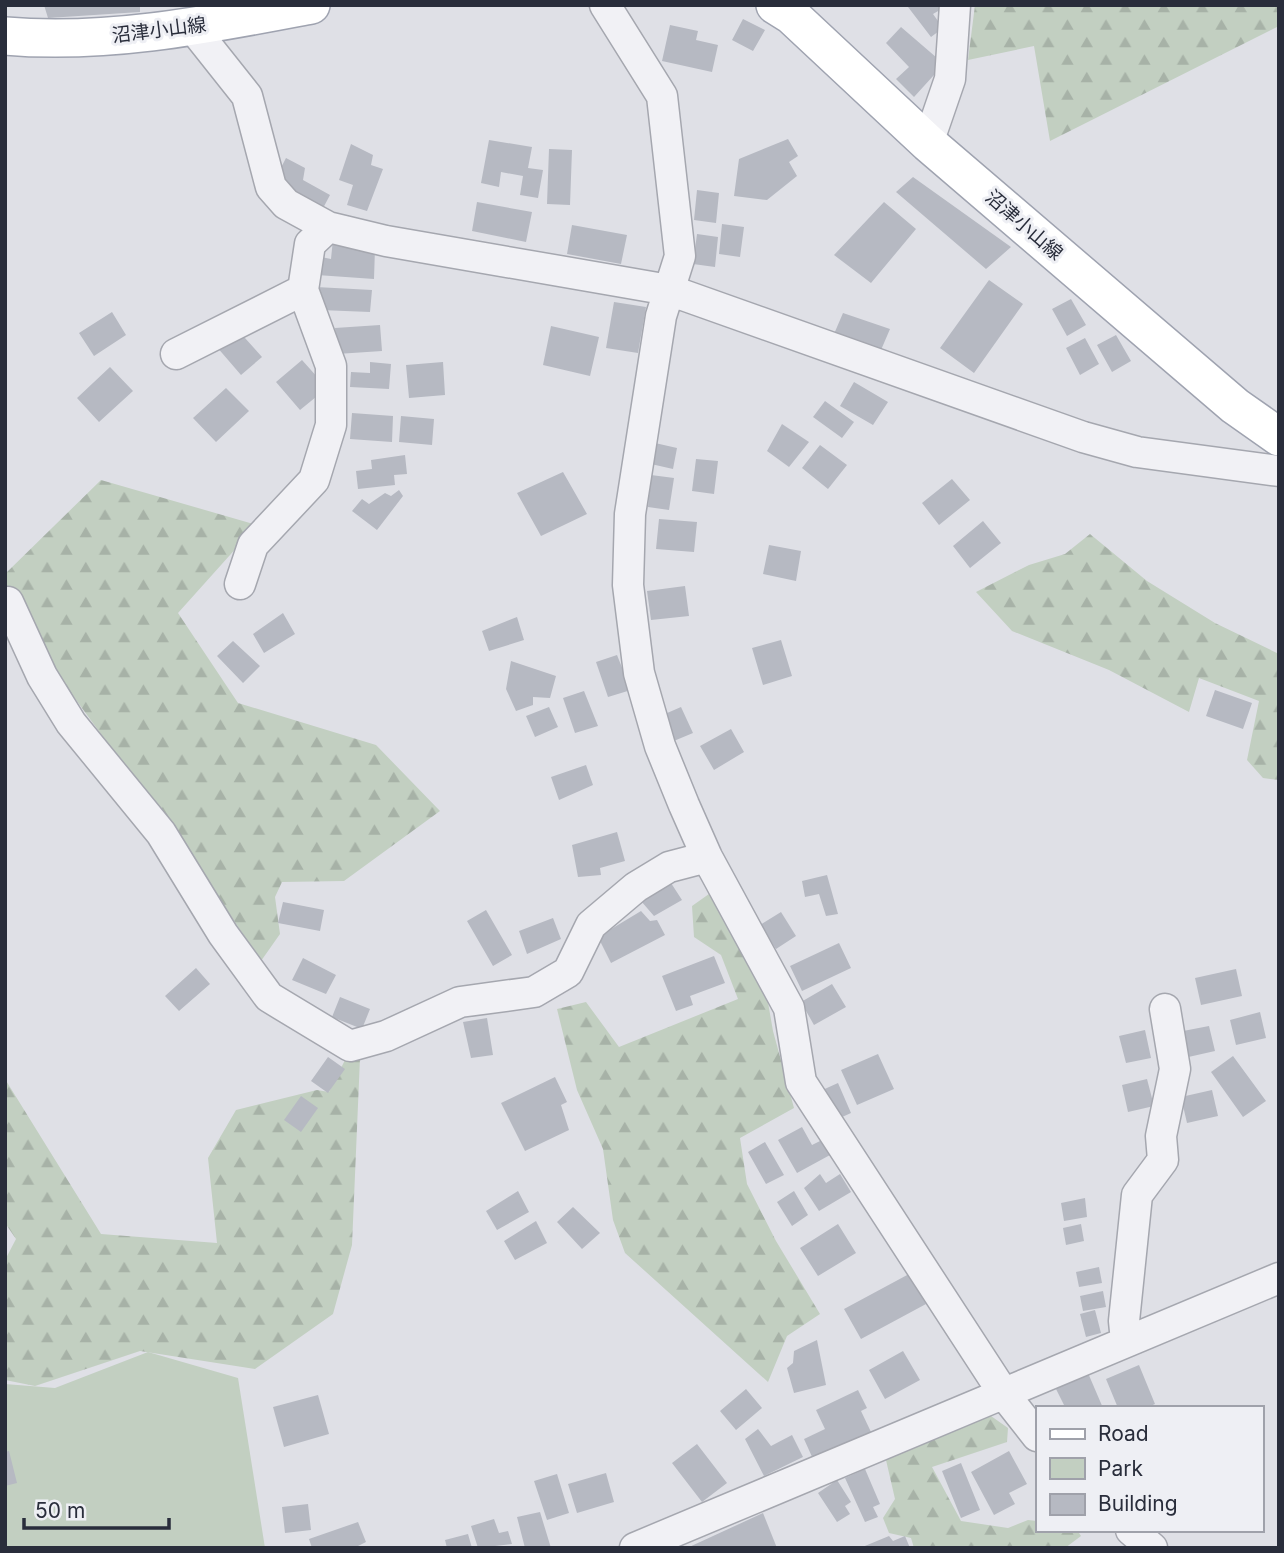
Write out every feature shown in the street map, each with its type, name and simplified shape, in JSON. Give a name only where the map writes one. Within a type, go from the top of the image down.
[{"type":"main road","name":"沼津小山線","points":[[5,36],[97,37],[193,28],[311,5]]},
{"type":"main road","name":"沼津小山線","points":[[775,5],[791,15],[928,143],[1235,406],[1279,437]]},
{"type":"street","points":[[605,5],[662,96],[680,256],[661,316],[630,514],[628,585],[639,673],[660,746],[707,858],[789,1009],[801,1082],[1004,1394],[1036,1435]]},
{"type":"street","points":[[928,143],[950,79],[955,5]]},
{"type":"street","points":[[193,28],[247,96],[271,187],[286,204],[328,227],[386,241],[669,289],[1083,437],[1138,452],[1279,471]]},
{"type":"street","points":[[240,584],[253,545],[314,480],[331,425],[331,366],[303,290],[310,244],[328,227]]},
{"type":"street","points":[[176,354],[303,290]]},
{"type":"street","points":[[8,602],[42,676],[71,723],[161,833],[223,934],[269,998],[350,1046],[386,1036],[460,1002],[534,992],[568,972],[591,925],[636,887],[669,867],[707,858]]},
{"type":"street","points":[[1126,1341],[1124,1321],[1137,1195],[1163,1160],[1161,1136],[1175,1069],[1166,1009]]},
{"type":"street","points":[[635,1548],[1279,1278]]},
{"type":"street","points":[[1133,1532],[1152,1548]]},
{"type":"green space","points":[[975,5],[1279,5],[1279,26],[1050,141],[1034,46],[968,60]]},
{"type":"green space","points":[[101,480],[257,525],[178,613],[238,703],[376,745],[440,811],[344,881],[282,882],[275,897],[280,934],[261,961],[194,861],[5,603],[5,574]]},
{"type":"green space","points":[[1090,534],[1147,581],[1215,623],[1279,654],[1279,780],[1263,778],[1247,760],[1259,701],[1199,678],[1189,712],[1109,670],[1012,631],[976,592],[1029,565],[1065,554]]},
{"type":"green space","points":[[716,889],[766,991],[773,1031],[794,1108],[740,1138],[747,1184],[776,1241],[820,1314],[787,1336],[768,1382],[625,1253],[613,1220],[603,1149],[577,1090],[557,1009],[586,1002],[619,1047],[738,999],[721,955],[694,937],[692,906]]},
{"type":"green space","points":[[348,1054],[360,1058],[352,1245],[333,1314],[255,1369],[140,1351],[35,1386],[5,1380],[5,1260],[16,1239],[5,1223],[5,1079],[101,1234],[217,1243],[208,1158],[236,1110],[317,1090],[329,1092]]},
{"type":"green space","points":[[148,1352],[238,1378],[265,1548],[5,1548],[5,1384],[55,1388]]},
{"type":"green space","points":[[991,1416],[1008,1428],[1007,1442],[932,1467],[961,1521],[1008,1528],[1028,1520],[1036,1521],[1036,1532],[1078,1532],[1081,1536],[1065,1548],[914,1548],[911,1538],[889,1533],[883,1518],[895,1499],[886,1460],[936,1432]]},
{"type":"building","points":[[44,5],[140,5],[140,12],[48,18]]},
{"type":"building","points":[[943,5],[945,7],[933,14],[943,28],[931,37],[908,7]]},
{"type":"building","points":[[743,19],[765,30],[753,51],[732,40]]},
{"type":"building","points":[[670,25],[698,31],[696,40],[718,45],[712,72],[662,61]]},
{"type":"building","points":[[901,27],[944,64],[914,97],[896,79],[909,67],[886,43]]},
{"type":"building","points":[[788,139],[798,156],[789,162],[797,176],[767,200],[734,196],[739,159]]},
{"type":"building","points":[[489,140],[532,147],[528,168],[543,170],[538,198],[520,195],[523,176],[501,172],[499,187],[481,183]]},
{"type":"building","points":[[351,144],[373,155],[371,165],[383,169],[367,211],[347,205],[353,185],[339,180]]},
{"type":"building","points":[[549,149],[572,150],[570,205],[547,204]]},
{"type":"building","points":[[286,158],[305,168],[303,180],[330,195],[321,212],[271,187]]},
{"type":"building","points":[[913,177],[1011,247],[986,269],[896,192]]},
{"type":"building","points":[[697,190],[719,193],[716,223],[694,220]]},
{"type":"building","points":[[477,202],[532,212],[526,242],[472,231]]},
{"type":"building","points":[[884,202],[916,229],[871,283],[834,255]]},
{"type":"building","points":[[722,224],[744,227],[740,257],[719,254]]},
{"type":"building","points":[[572,225],[627,235],[621,264],[567,254]]},
{"type":"building","points":[[697,234],[718,237],[715,267],[693,264]]},
{"type":"building","points":[[333,239],[375,248],[374,279],[317,275],[321,257],[331,259]]},
{"type":"building","points":[[989,280],[1023,304],[974,373],[940,348]]},
{"type":"building","points":[[316,287],[372,290],[370,312],[320,310]]},
{"type":"building","points":[[1071,299],[1086,325],[1067,336],[1052,309]]},
{"type":"building","points":[[614,302],[646,307],[638,353],[606,348]]},
{"type":"building","points":[[112,312],[126,335],[94,356],[79,333]]},
{"type":"building","points":[[843,313],[890,329],[881,350],[834,334]]},
{"type":"building","points":[[380,325],[382,351],[337,354],[335,328]]},
{"type":"building","points":[[551,326],[599,337],[590,376],[543,365]]},
{"type":"building","points":[[236,328],[262,357],[241,375],[216,346]]},
{"type":"building","points":[[1116,335],[1131,361],[1112,372],[1097,345]]},
{"type":"building","points":[[1085,338],[1099,364],[1080,375],[1066,348]]},
{"type":"building","points":[[302,360],[327,388],[300,410],[276,382]]},
{"type":"building","points":[[370,362],[391,364],[389,389],[350,387],[351,372],[370,373]]},
{"type":"building","points":[[443,362],[445,395],[409,398],[406,365]]},
{"type":"building","points":[[110,367],[133,391],[99,422],[77,398]]},
{"type":"building","points":[[854,382],[888,402],[873,425],[840,406]]},
{"type":"building","points":[[226,388],[249,411],[216,442],[193,418]]},
{"type":"building","points":[[825,401],[854,422],[842,438],[813,417]]},
{"type":"building","points":[[352,413],[393,416],[392,442],[350,439]]},
{"type":"building","points":[[401,416],[434,419],[432,445],[399,442]]},
{"type":"building","points":[[782,424],[809,442],[789,467],[767,451]]},
{"type":"building","points":[[655,443],[677,448],[673,469],[651,464]]},
{"type":"building","points":[[820,445],[847,465],[828,489],[802,468]]},
{"type":"building","points":[[405,455],[407,474],[394,475],[395,485],[358,489],[356,471],[372,469],[371,460]]},
{"type":"building","points":[[696,459],[718,461],[714,494],[692,491]]},
{"type":"building","points":[[563,472],[587,514],[541,536],[517,493]]},
{"type":"building","points":[[651,475],[674,478],[669,510],[648,507]]},
{"type":"building","points":[[952,479],[970,500],[939,525],[922,503]]},
{"type":"building","points":[[399,490],[403,496],[377,530],[352,511],[362,499],[369,504],[385,493],[391,496]]},
{"type":"building","points":[[659,519],[697,522],[694,552],[656,549]]},
{"type":"building","points":[[983,521],[1001,543],[970,568],[953,546]]},
{"type":"building","points":[[769,545],[801,551],[796,581],[763,574]]},
{"type":"building","points":[[685,586],[689,616],[651,620],[647,591]]},
{"type":"building","points":[[283,613],[295,634],[264,653],[253,634]]},
{"type":"building","points":[[517,617],[524,640],[489,651],[482,631]]},
{"type":"building","points":[[781,640],[792,676],[763,685],[752,648]]},
{"type":"building","points":[[233,641],[260,666],[243,683],[217,656]]},
{"type":"building","points":[[617,655],[631,690],[608,697],[596,662]]},
{"type":"building","points":[[511,661],[556,676],[550,698],[533,697],[533,705],[516,711],[506,689]]},
{"type":"building","points":[[1215,690],[1252,703],[1243,729],[1206,716]]},
{"type":"building","points":[[584,691],[598,726],[575,733],[563,698]]},
{"type":"building","points":[[549,707],[558,727],[535,737],[526,716]]},
{"type":"building","points":[[681,707],[693,733],[669,743],[658,717]]},
{"type":"building","points":[[731,729],[744,752],[714,770],[700,746]]},
{"type":"building","points":[[586,765],[593,785],[559,800],[551,777]]},
{"type":"building","points":[[617,832],[625,861],[600,868],[601,875],[578,877],[572,845]]},
{"type":"building","points":[[827,875],[838,914],[826,916],[819,894],[805,897],[802,881]]},
{"type":"building","points":[[671,883],[682,900],[654,916],[641,901]]},
{"type":"building","points":[[283,902],[324,910],[320,931],[278,923]]},
{"type":"building","points":[[486,910],[512,955],[493,966],[467,921]]},
{"type":"building","points":[[641,911],[650,921],[657,920],[665,935],[611,963],[598,937]]},
{"type":"building","points":[[781,912],[796,936],[776,949],[760,925]]},
{"type":"building","points":[[553,918],[561,939],[527,954],[519,931]]},
{"type":"building","points":[[839,943],[851,968],[802,991],[790,966]]},
{"type":"building","points":[[714,956],[725,983],[690,996],[693,1005],[676,1011],[662,976]]},
{"type":"building","points":[[303,958],[336,975],[326,994],[292,980]]},
{"type":"building","points":[[196,968],[210,984],[179,1011],[165,996]]},
{"type":"building","points":[[1236,969],[1242,996],[1201,1005],[1195,978]]},
{"type":"building","points":[[832,984],[846,1007],[814,1025],[801,1002]]},
{"type":"building","points":[[340,997],[370,1009],[362,1029],[332,1017]]},
{"type":"building","points":[[1260,1012],[1266,1038],[1236,1045],[1230,1020]]},
{"type":"building","points":[[487,1018],[493,1055],[471,1058],[463,1022]]},
{"type":"building","points":[[1209,1026],[1215,1051],[1184,1058],[1178,1032]]},
{"type":"building","points":[[1145,1030],[1151,1058],[1126,1063],[1119,1036]]},
{"type":"building","points":[[878,1054],[894,1089],[857,1105],[841,1070]]},
{"type":"building","points":[[1233,1056],[1266,1101],[1243,1117],[1211,1072]]},
{"type":"building","points":[[328,1057],[345,1069],[328,1093],[311,1081]]},
{"type":"building","points":[[555,1077],[567,1102],[561,1105],[569,1130],[525,1151],[501,1103]]},
{"type":"building","points":[[1147,1079],[1154,1106],[1128,1112],[1122,1085]]},
{"type":"building","points":[[838,1083],[851,1113],[831,1122],[818,1092]]},
{"type":"building","points":[[1212,1090],[1218,1116],[1187,1123],[1181,1097]]},
{"type":"building","points":[[301,1096],[318,1108],[301,1132],[284,1120]]},
{"type":"building","points":[[802,1127],[812,1145],[822,1140],[830,1155],[797,1173],[778,1140]]},
{"type":"building","points":[[765,1142],[784,1175],[766,1184],[748,1152]]},
{"type":"building","points":[[820,1174],[826,1183],[840,1174],[851,1192],[819,1211],[804,1188]]},
{"type":"building","points":[[518,1191],[529,1212],[497,1230],[486,1211]]},
{"type":"building","points":[[794,1191],[808,1215],[792,1226],[777,1202]]},
{"type":"building","points":[[1085,1198],[1087,1217],[1064,1221],[1061,1203]]},
{"type":"building","points":[[573,1207],[600,1233],[582,1249],[557,1222]]},
{"type":"building","points":[[536,1221],[547,1243],[515,1260],[504,1241]]},
{"type":"building","points":[[838,1224],[856,1253],[818,1276],[800,1248]]},
{"type":"building","points":[[1081,1224],[1084,1241],[1066,1245],[1063,1228]]},
{"type":"building","points":[[1099,1267],[1102,1283],[1079,1287],[1076,1272]]},
{"type":"building","points":[[909,1274],[926,1304],[861,1339],[844,1309]]},
{"type":"building","points":[[1103,1291],[1106,1307],[1083,1311],[1080,1296]]},
{"type":"building","points":[[1095,1310],[1101,1333],[1086,1337],[1080,1314]]},
{"type":"building","points":[[817,1340],[826,1385],[794,1393],[787,1368],[793,1363],[794,1351]]},
{"type":"building","points":[[903,1351],[920,1380],[885,1399],[869,1370]]},
{"type":"building","points":[[1139,1365],[1155,1404],[1117,1406],[1106,1379]]},
{"type":"building","points":[[1088,1373],[1102,1406],[1063,1406],[1054,1385]]},
{"type":"building","points":[[746,1389],[762,1408],[736,1430],[720,1411]]},
{"type":"building","points":[[858,1390],[867,1408],[861,1411],[871,1432],[813,1459],[804,1439],[825,1429],[816,1410]]},
{"type":"building","points":[[318,1395],[329,1434],[284,1447],[273,1407]]},
{"type":"building","points":[[758,1429],[771,1446],[792,1435],[803,1457],[764,1476],[745,1439]]},
{"type":"building","points":[[697,1444],[727,1483],[702,1502],[672,1463]]},
{"type":"building","points":[[9,1451],[17,1483],[5,1486],[5,1452]]},
{"type":"building","points":[[1009,1451],[1027,1484],[1009,1493],[1015,1504],[994,1515],[971,1472]]},
{"type":"building","points":[[961,1463],[980,1510],[961,1518],[942,1471]]},
{"type":"building","points":[[865,1469],[880,1504],[873,1507],[878,1517],[865,1522],[845,1478]]},
{"type":"building","points":[[606,1473],[614,1502],[577,1513],[568,1484]]},
{"type":"building","points":[[557,1474],[569,1513],[547,1520],[534,1481]]},
{"type":"building","points":[[837,1480],[851,1502],[845,1506],[850,1514],[837,1522],[818,1493]]},
{"type":"building","points":[[308,1504],[311,1530],[285,1533],[282,1507]]},
{"type":"building","points":[[540,1512],[551,1548],[525,1548],[517,1517]]},
{"type":"building","points":[[763,1513],[777,1548],[687,1548]]},
{"type":"building","points":[[494,1519],[499,1533],[508,1531],[512,1544],[478,1548],[471,1526]]},
{"type":"building","points":[[358,1522],[366,1542],[354,1548],[312,1548],[309,1539]]},
{"type":"building","points":[[468,1534],[472,1548],[447,1548],[445,1540]]},
{"type":"building","points":[[889,1536],[893,1541],[905,1536],[910,1548],[860,1548]]}]
